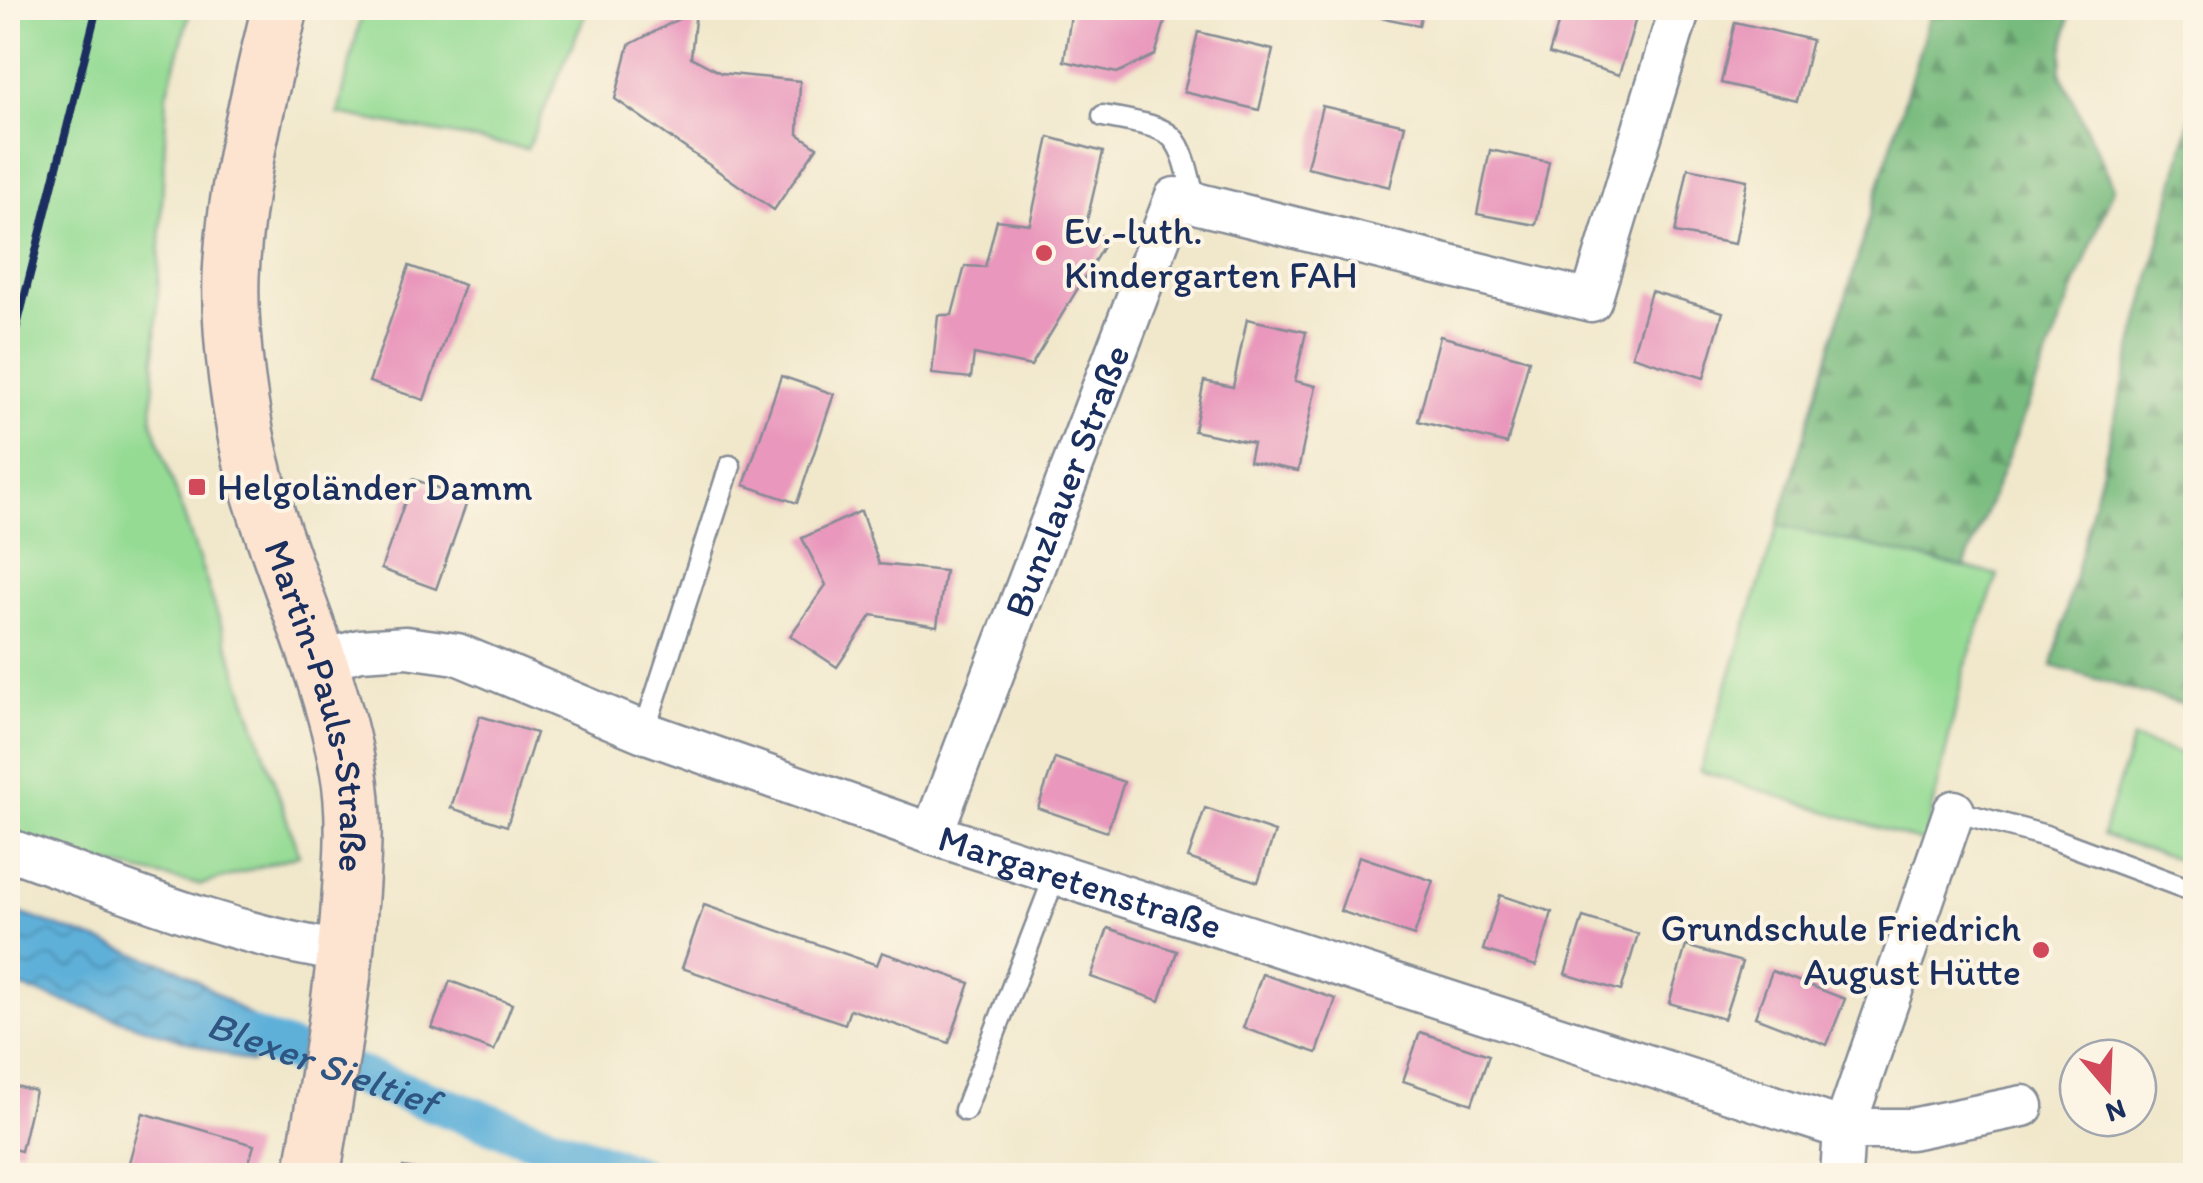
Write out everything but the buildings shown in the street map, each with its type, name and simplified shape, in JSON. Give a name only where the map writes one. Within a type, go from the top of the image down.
[{"type":"street","name":"Martin-Pauls-Straße","points":[[280,8],[240,192],[231,278],[235,348],[255,474],[318,662],[348,768],[353,855],[344,972],[312,1176]]},
{"type":"street","points":[[1195,202],[1590,302],[1680,8]]},
{"type":"street","name":"Bunzlauer Straße","points":[[932,834],[1175,198],[1195,202]]},
{"type":"street","name":"Margaretenstraße","points":[[318,662],[360,650],[406,647],[457,654],[644,732],[932,834],[1844,1129],[1911,1129],[2023,1106]]},
{"type":"street","points":[[1842,1176],[1844,1129],[1954,810]]},
{"type":"street","points":[[8,849],[292,945],[344,972]]},
{"type":"lane","points":[[1104,116],[1163,127],[1184,154],[1195,202]]},
{"type":"lane","points":[[644,732],[730,466]]},
{"type":"lane","points":[[1954,810],[2046,836],[2196,892]]},
{"type":"lane","points":[[965,1110],[1055,876]]},
{"type":"green space","points":[[8,8],[191,8],[167,94],[152,421],[299,855],[201,885],[46,851],[8,836]]},
{"type":"green space","points":[[363,8],[588,8],[527,149],[338,114]]},
{"type":"green space","points":[[1932,8],[2070,8],[2060,72],[2114,187],[1964,568],[1778,525]]},
{"type":"green space","points":[[2195,101],[2196,708],[2052,666]]},
{"type":"green space","points":[[1778,525],[1998,575],[1965,667],[1925,843],[1700,771]]},
{"type":"green space","points":[[2133,739],[2195,759],[2195,865],[2102,835]]},
{"type":"water","points":[[8,909],[179,969],[258,1021],[252,1063],[8,983]]},
{"type":"waterway","name":"Blexer Sieltief","points":[[205,1021],[639,1176]]},
{"type":"railway","points":[[8,362],[97,8]]},
{"type":"place","name":"Ev.-luth. Kindergarten FAH","points":[[1044,253]]},
{"type":"place","name":"Helgoländer Damm","points":[[197,487]]},
{"type":"place","name":"Grundschule Friedrich August Hütte","points":[[2041,950]]}]
